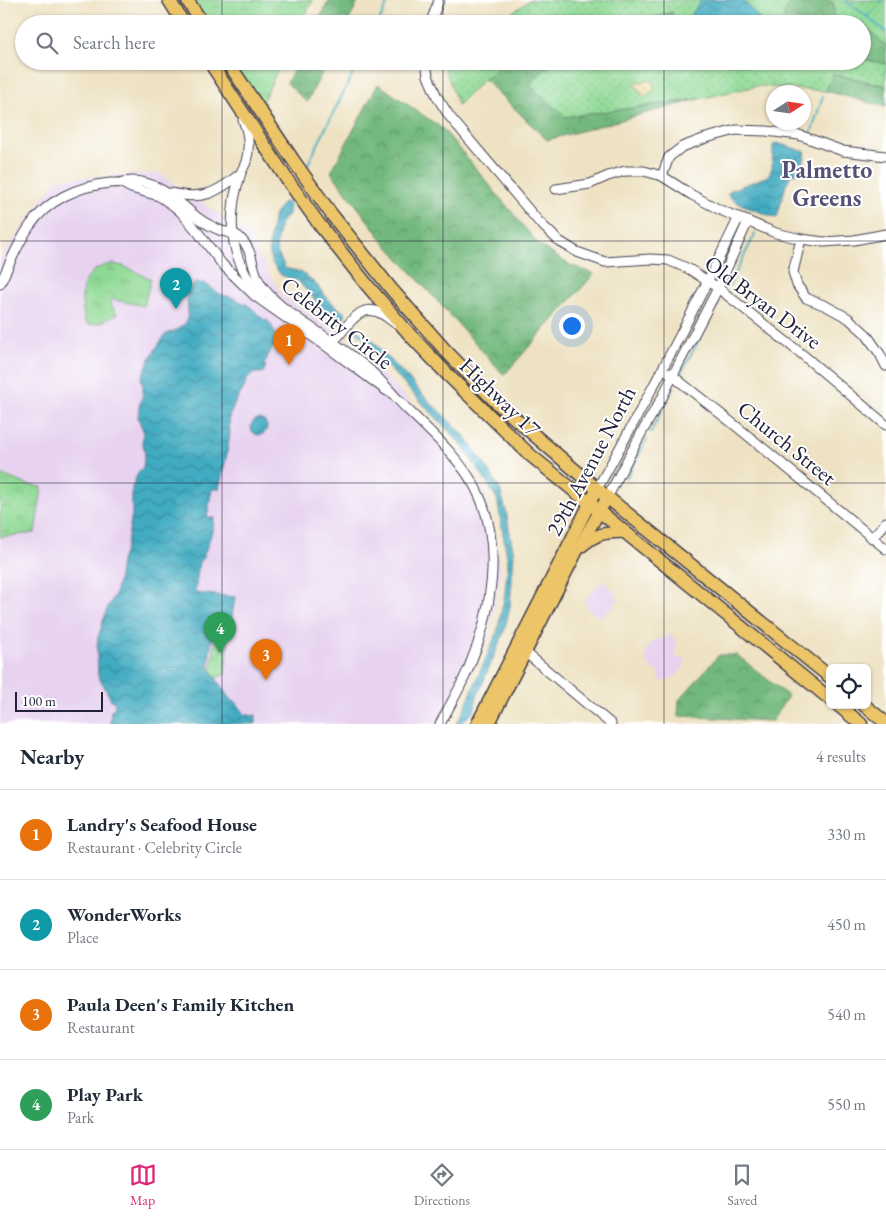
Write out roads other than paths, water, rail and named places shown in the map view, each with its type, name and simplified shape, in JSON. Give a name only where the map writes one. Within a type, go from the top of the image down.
[{"type":"highway","points":[[169,0],[178,15]]},
{"type":"highway","points":[[187,0],[196,15]]},
{"type":"highway","name":"Highway 17","points":[[215,70],[306,206],[368,284],[450,377],[530,454],[826,696]]},
{"type":"highway","name":"Highway 17","points":[[233,70],[313,190],[357,248],[446,351],[497,402],[602,494],[826,674]]},
{"type":"highway","points":[[843,709],[861,724]]},
{"type":"highway","points":[[869,709],[886,723]]},
{"type":"main road","name":"29th Avenue North","points":[[477,724],[602,494]]},
{"type":"main road","name":"29th Avenue North","points":[[489,724],[577,550],[594,507]]},
{"type":"main road","points":[[577,550],[598,535],[625,532]]},
{"type":"street","points":[[433,15],[439,0]]},
{"type":"street","name":"Old Bryan Drive","points":[[427,70],[437,97],[450,117],[539,222],[559,241],[577,252],[605,262],[650,259],[668,260],[689,269],[718,288],[803,355],[886,425]]},
{"type":"street","points":[[236,102],[248,135],[248,151],[240,174],[234,202],[232,216],[233,233],[242,269],[267,304]]},
{"type":"street","points":[[662,176],[669,157],[682,147],[736,130],[799,135],[843,151],[886,156]]},
{"type":"street","points":[[556,189],[590,184],[625,171],[644,171],[662,176],[720,210],[776,233],[824,242],[854,240],[886,234]]},
{"type":"street","points":[[166,192],[184,196],[202,196],[225,186],[240,174]]},
{"type":"street","name":"Celebrity Circle","points":[[0,284],[29,228],[43,211],[54,202],[86,187],[122,183],[131,180],[143,182],[166,192],[205,223],[237,235],[246,244],[260,282],[268,294],[379,386],[394,396],[446,448],[467,474],[481,499],[490,534],[492,562],[486,615],[468,670],[440,724]]},
{"type":"street","name":"Celebrity Circle","points":[[122,183],[131,188],[159,196],[174,206],[197,231],[222,264],[255,296],[298,328],[330,344]]},
{"type":"street","name":"29th Avenue North","points":[[602,494],[634,424],[708,281],[738,217]]},
{"type":"street","name":"29th Avenue North","points":[[602,494],[663,396],[718,288],[748,221]]},
{"type":"street","points":[[801,239],[793,272],[797,285],[806,298],[848,318],[866,334],[886,366]]},
{"type":"street","points":[[0,259],[10,264]]},
{"type":"street","points":[[330,344],[353,318],[359,313],[369,310],[383,314],[412,336]]},
{"type":"street","name":"Church Street","points":[[662,370],[673,375],[886,549]]},
{"type":"street","points":[[872,538],[886,522]]},
{"type":"street","points":[[525,652],[611,724]]},
{"type":"water","points":[[701,0],[742,0],[756,15],[690,15]]},
{"type":"water","points":[[777,143],[806,152],[799,172],[791,175],[786,185],[777,217],[775,217],[741,204],[727,194],[731,190],[768,176],[772,168],[773,145]]},
{"type":"water","points":[[283,202],[289,205],[288,215],[280,224],[276,249],[285,268],[301,272],[315,283],[330,301],[346,314],[341,324],[328,315],[298,281],[281,275],[271,262],[269,246],[273,218]]},
{"type":"water","points":[[197,282],[206,284],[220,294],[246,304],[271,324],[279,342],[268,356],[263,373],[256,373],[248,377],[229,417],[230,434],[226,459],[219,489],[212,489],[207,517],[214,518],[213,529],[203,558],[199,562],[195,593],[235,597],[231,625],[219,630],[212,641],[209,668],[232,702],[235,701],[246,715],[256,715],[256,724],[110,724],[111,710],[114,710],[115,702],[111,700],[98,676],[97,647],[98,637],[108,606],[114,597],[121,561],[126,548],[132,514],[132,488],[137,475],[143,467],[145,451],[142,442],[144,433],[138,418],[143,394],[141,379],[150,358],[166,334],[186,323],[188,316],[187,295],[190,288]]},
{"type":"water","points":[[365,336],[372,340],[463,434],[500,489],[506,511],[514,555],[510,607],[504,632],[477,697],[474,711],[461,724],[456,724],[497,632],[504,599],[508,563],[497,499],[459,442],[363,341]]},
{"type":"water","points":[[256,419],[262,419],[267,424],[265,433],[256,435],[251,430],[251,424]]},
{"type":"waterway","points":[[382,15],[389,0]]},
{"type":"waterway","points":[[845,0],[864,15]]},
{"type":"waterway","points":[[867,15],[874,10]]},
{"type":"waterway","points":[[871,20],[886,32]]},
{"type":"waterway","points":[[306,168],[355,70]]},
{"type":"waterway","points":[[811,134],[823,96]]},
{"type":"waterway","points":[[286,206],[292,195]]},
{"type":"waterway","points":[[728,288],[755,234]]},
{"type":"waterway","points":[[680,375],[719,302]]},
{"type":"waterway","points":[[357,330],[365,339]]},
{"type":"waterway","points":[[651,432],[674,387]]},
{"type":"waterway","points":[[627,477],[647,439]]},
{"type":"place","name":"WonderWorks","points":[[176,309]]},
{"type":"place","name":"Landry's Seafood House","points":[[289,365]]},
{"type":"place","name":"Play Park","points":[[220,653]]},
{"type":"place","name":"Paula Deen's Family Kitchen","points":[[266,680]]},
{"type":"district","name":"Palmetto Greens","points":[[827,183]]}]
